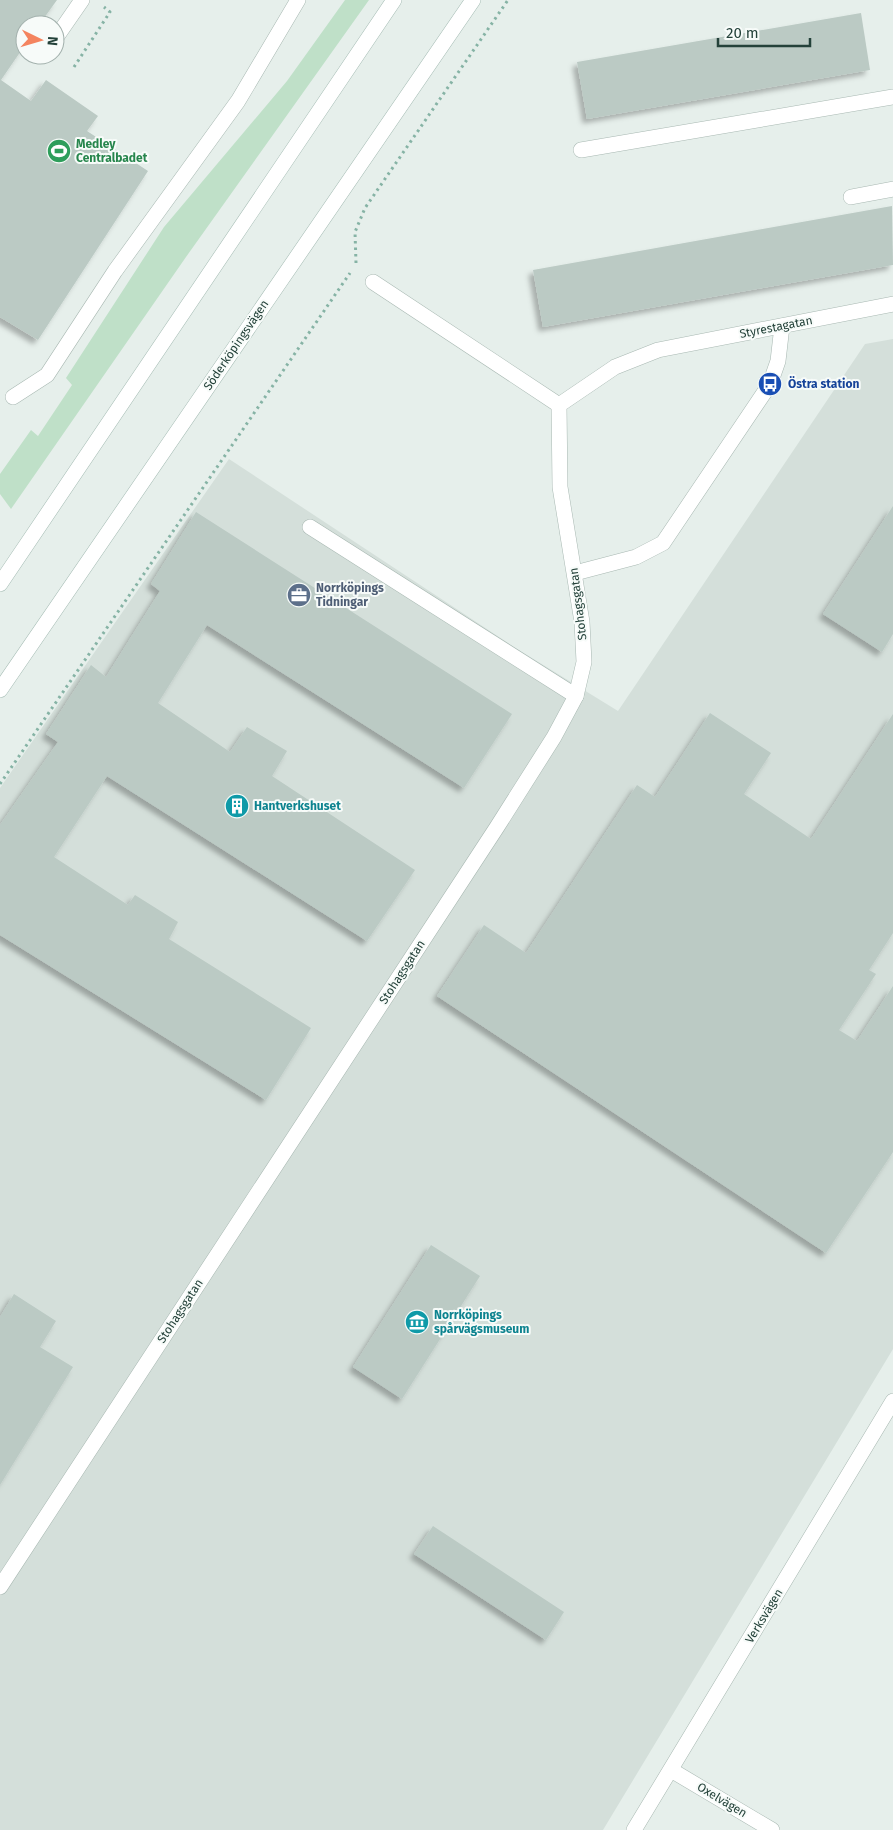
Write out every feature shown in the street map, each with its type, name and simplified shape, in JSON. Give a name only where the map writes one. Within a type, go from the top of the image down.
[{"type":"street","points":[[65,25],[82,0]]},
{"type":"street","points":[[13,397],[47,375],[115,271],[238,101],[298,0]]},
{"type":"street","points":[[0,584],[394,0]]},
{"type":"street","name":"Söderköpingsvägen","points":[[0,690],[473,0]]},
{"type":"street","points":[[581,150],[893,97]]},
{"type":"street","points":[[851,197],[893,189]]},
{"type":"street","points":[[373,282],[559,405]]},
{"type":"street","name":"Styrestagatan","points":[[559,405],[615,367],[658,350],[893,304]]},
{"type":"street","points":[[575,573],[636,558],[663,543],[770,384],[778,361],[782,326]]},
{"type":"street","name":"Stohagsgatan","points":[[0,1587],[492,835],[554,737],[576,696],[584,662],[582,622],[560,487],[559,405]]},
{"type":"street","points":[[310,527],[576,696]]},
{"type":"street","name":"Verksvägen","points":[[634,1830],[893,1401]]},
{"type":"street","name":"Oxelvägen","points":[[671,1770],[772,1830]]},
{"type":"path","points":[[0,784],[358,262],[355,232],[364,208],[508,0]]},
{"type":"path","points":[[74,67],[110,12],[103,6]]},
{"type":"shaded area","points":[[893,339],[893,1349],[603,1830],[0,1830],[0,788],[229,459],[514,647],[618,711],[865,344]]},
{"type":"green space","points":[[345,0],[369,0],[186,257],[11,509],[0,494],[0,474],[31,430],[38,436],[72,385],[66,378],[164,227],[287,81]]},
{"type":"building","name":"Medley Centralbadet","points":[[0,0],[57,0],[46,15],[15,15],[15,60],[1,80],[31,101],[46,80],[98,116],[87,131],[148,171],[38,340],[0,317]]},
{"type":"building","points":[[861,13],[870,70],[587,119],[577,62]]},
{"type":"building","points":[[892,206],[893,265],[543,327],[533,270]]},
{"type":"building","points":[[893,506],[893,634],[882,652],[823,614]]},
{"type":"building","name":"Hantverkshuset","points":[[196,512],[512,714],[464,788],[207,625],[158,703],[230,752],[247,727],[287,751],[272,776],[415,870],[367,941],[107,776],[54,857],[128,905],[135,895],[178,922],[169,939],[311,1028],[266,1100],[0,935],[0,825],[58,742],[46,734],[91,665],[106,677],[160,591],[151,584]]},
{"type":"building","points":[[710,713],[771,753],[744,794],[811,839],[893,714],[893,933],[869,970],[876,974],[839,1030],[857,1041],[893,986],[893,1152],[826,1253],[437,996],[484,925],[526,953],[637,785],[655,797]]},
{"type":"building","name":"Norrköpings spårvägsmuseum","points":[[431,1245],[480,1276],[402,1399],[353,1367]]},
{"type":"building","points":[[14,1294],[56,1321],[40,1347],[73,1367],[0,1485],[0,1317]]},
{"type":"building","points":[[433,1526],[564,1612],[546,1640],[414,1554]]},
{"type":"place","name":"Medley Centralbadet","points":[[59,151]]},
{"type":"place","name":"Östra station","points":[[770,384]]},
{"type":"place","name":"Norrköpings Tidningar","points":[[299,595]]},
{"type":"place","name":"Hantverkshuset","points":[[237,806]]},
{"type":"place","name":"Norrköpings spårvägsmuseum","points":[[417,1322]]}]
